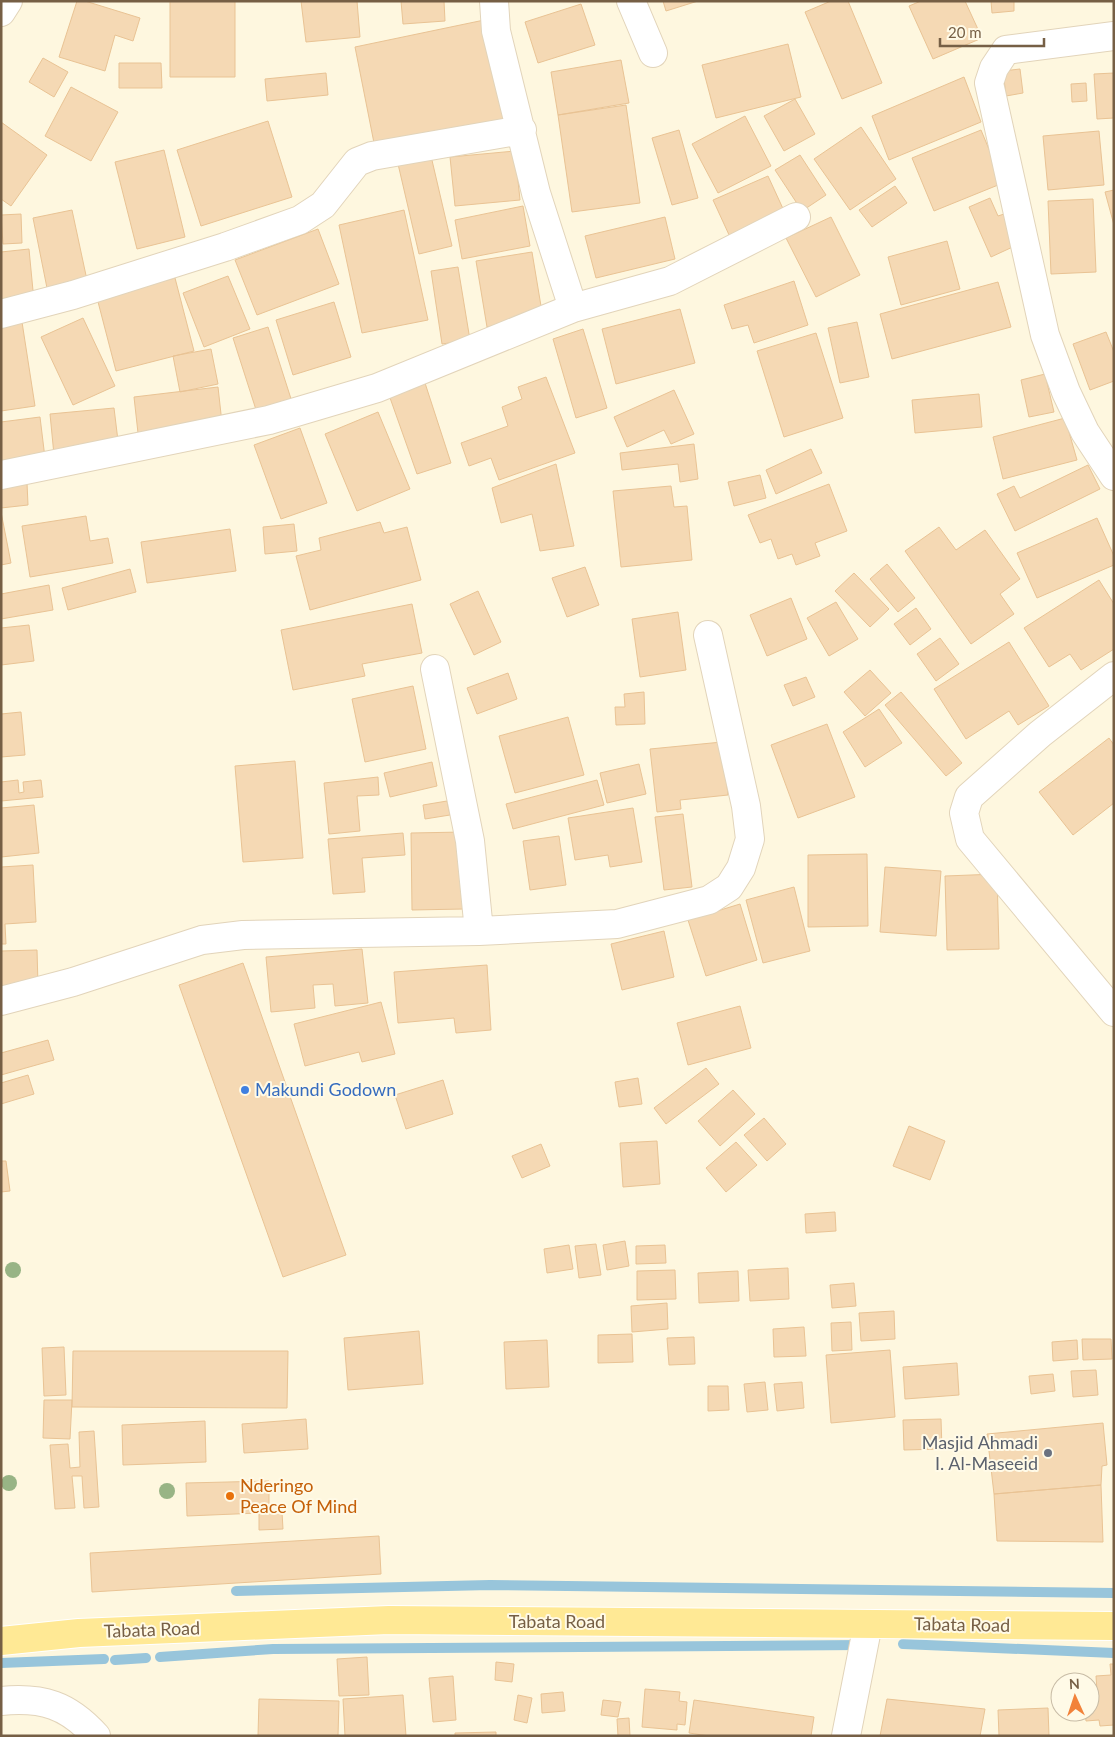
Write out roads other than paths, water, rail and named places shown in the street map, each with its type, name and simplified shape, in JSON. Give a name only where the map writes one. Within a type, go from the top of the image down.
[{"type":"main road","name":"Tabata Road","points":[[1,1641],[79,1633],[389,1620],[1114,1626]]},
{"type":"street","points":[[1,12],[8,1]]},
{"type":"street","points":[[494,1],[496,31],[545,226],[573,308]]},
{"type":"street","points":[[631,1],[653,53]]},
{"type":"street","points":[[1114,36],[1006,50],[994,68],[989,83],[1044,335],[1084,432],[1114,476]]},
{"type":"street","points":[[1,314],[73,295],[300,220],[323,205],[357,162],[372,156],[522,130]]},
{"type":"street","points":[[1,475],[270,420],[377,388],[573,308],[670,281],[796,217]]},
{"type":"street","points":[[1,1001],[73,982],[202,940],[243,935],[479,931],[618,924],[709,900],[730,887],[740,868],[750,839],[746,806],[708,635]]},
{"type":"street","points":[[435,669],[470,841],[479,931]]},
{"type":"street","points":[[1114,676],[1040,734],[969,797],[964,813],[970,839],[1114,1012]]},
{"type":"street","points":[[846,1736],[868,1624]]},
{"type":"street","points":[[1,1701],[16,1700],[54,1704],[80,1718],[96,1736]]},
{"type":"waterway","points":[[236,1591],[490,1585],[1114,1593]]},
{"type":"waterway","points":[[903,1644],[1114,1653]]},
{"type":"waterway","points":[[160,1657],[273,1649],[863,1645]]},
{"type":"waterway","points":[[115,1660],[146,1658]]},
{"type":"waterway","points":[[1,1663],[104,1659]]},
{"type":"place","name":"Makundi Godown","points":[[245,1090]]},
{"type":"place","name":"Masjid Ahmadi I. Al-Maseeid","points":[[1048,1453]]},
{"type":"place","name":"Nderingo Peace Of Mind","points":[[230,1496]]}]
